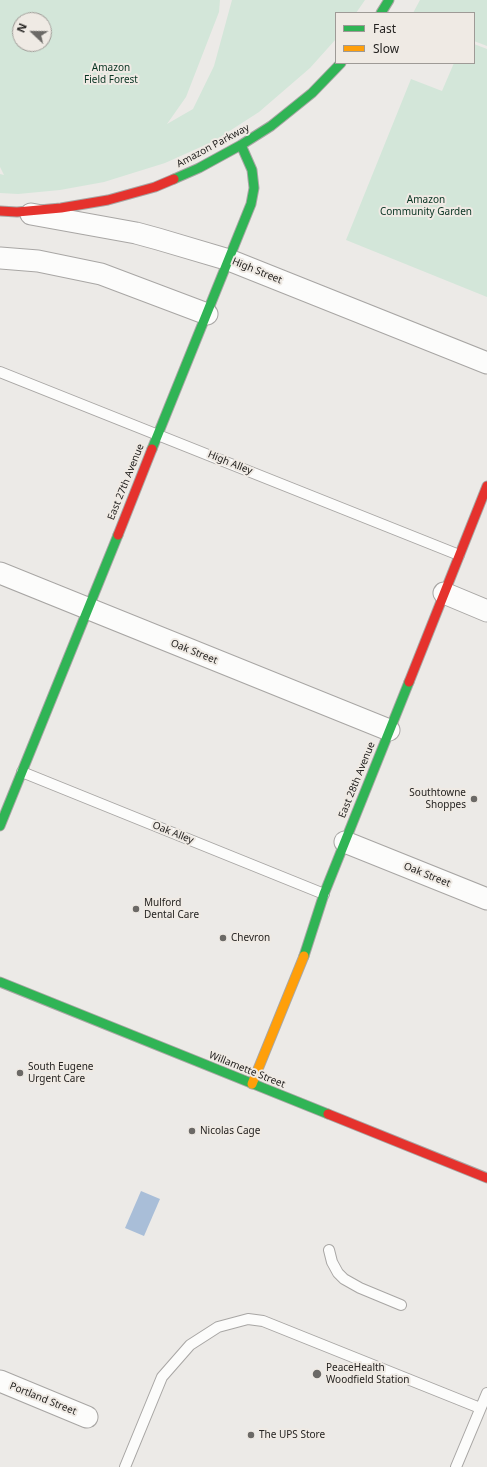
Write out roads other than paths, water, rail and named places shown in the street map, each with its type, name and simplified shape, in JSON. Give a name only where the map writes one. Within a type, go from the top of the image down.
[{"type":"street","points":[[382,12],[389,0]]},
{"type":"street","name":"Amazon Parkway","points":[[8,212],[61,208],[101,202],[148,189],[199,168],[241,145],[271,126],[312,93],[340,64]]},
{"type":"street","name":"East 27th Avenue","points":[[0,826],[251,204],[254,188],[252,170],[241,145]]},
{"type":"street","name":"High Street","points":[[8,212],[136,233],[158,238],[229,260],[487,363]]},
{"type":"street","points":[[0,258],[38,261],[101,274],[207,314]]},
{"type":"street","name":"East 28th Avenue","points":[[252,1084],[305,953],[324,894],[487,486]]},
{"type":"street","name":"Oak Street","points":[[0,572],[389,730]]},
{"type":"street","points":[[444,593],[487,611]]},
{"type":"street","name":"Oak Street","points":[[345,842],[487,899]]},
{"type":"street","name":"Willamette Street","points":[[0,982],[487,1178]]},
{"type":"street","name":"Portland Street","points":[[0,1381],[87,1417]]},
{"type":"lane","name":"High Alley","points":[[0,372],[459,555]]},
{"type":"lane","name":"Oak Alley","points":[[22,772],[324,894]]},
{"type":"lane","points":[[329,1250],[332,1262],[338,1273],[344,1279],[360,1288],[401,1305]]},
{"type":"lane","points":[[125,1467],[162,1377],[190,1345],[218,1327],[248,1319],[263,1321],[480,1408]]},
{"type":"lane","points":[[456,1467],[487,1393]]},
{"type":"water","points":[[141,1191],[160,1199],[144,1236],[125,1228]]},
{"type":"place","name":"Southtowne Shoppes","points":[[474,799]]},
{"type":"place","name":"Mulford Dental Care","points":[[136,909]]},
{"type":"place","name":"Chevron","points":[[223,938]]},
{"type":"place","name":"South Eugene Urgent Care","points":[[20,1073]]},
{"type":"place","name":"Nicolas Cage","points":[[192,1131]]},
{"type":"place","name":"PeaceHealth Woodfield Station","points":[[317,1374]]},
{"type":"place","name":"The UPS Store","points":[[251,1435]]},
{"type":"park label","name":"Amazon Field Forest","points":[[111,74]]},
{"type":"park label","name":"Amazon Community Garden","points":[[426,206]]}]
